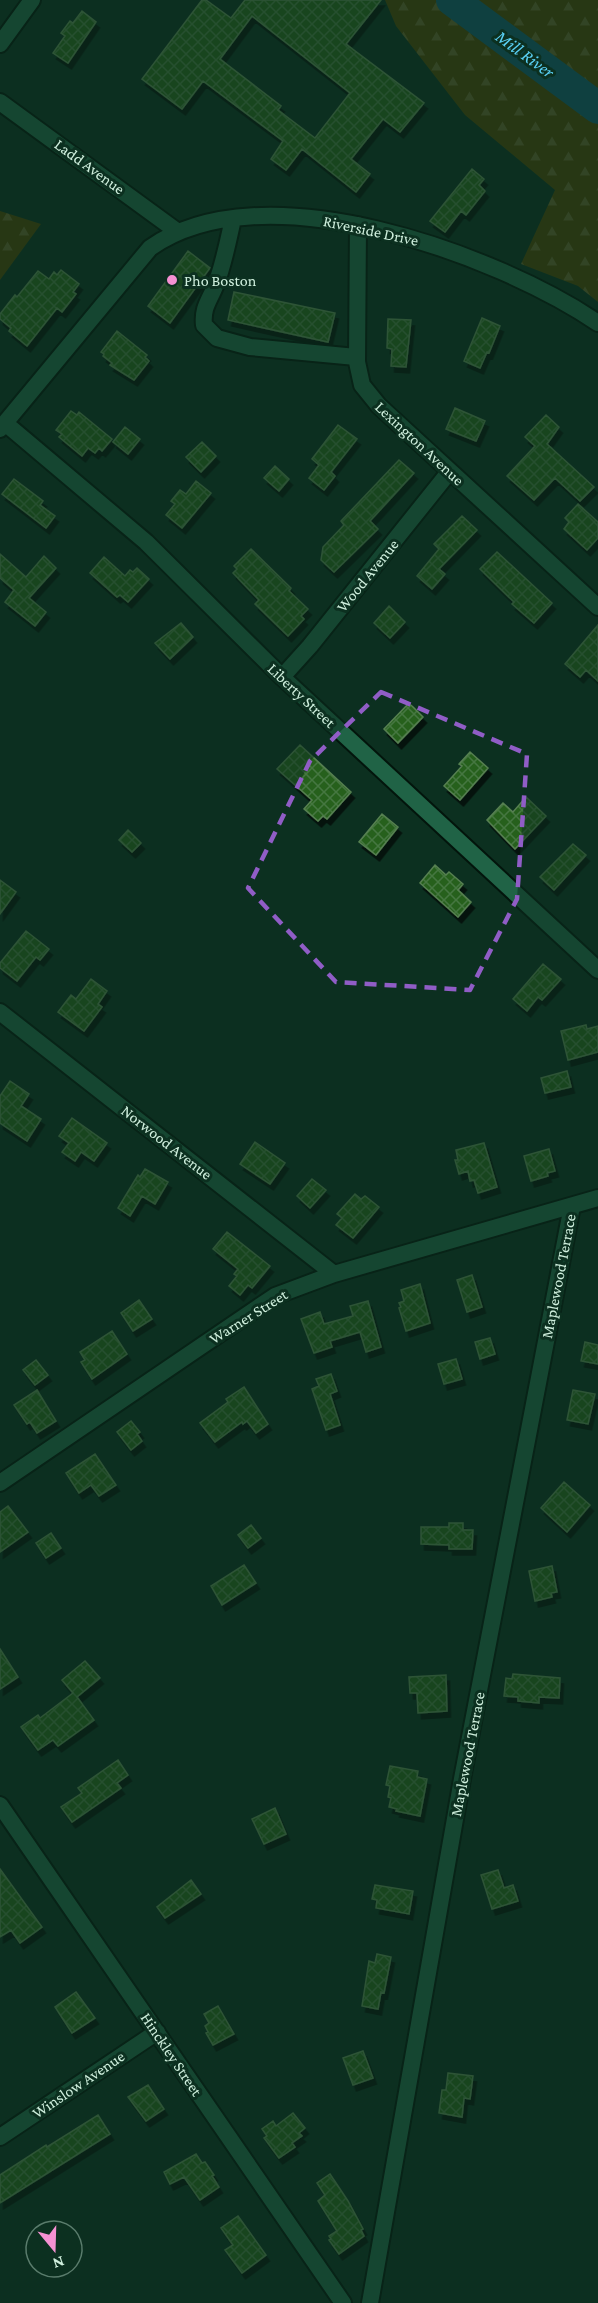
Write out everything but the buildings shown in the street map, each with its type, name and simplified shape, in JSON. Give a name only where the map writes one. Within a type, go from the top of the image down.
[{"type":"street","points":[[0,44],[32,0]]},
{"type":"street","name":"Ladd Avenue","points":[[0,102],[178,232]]},
{"type":"street","name":"Riverside Drive","points":[[2,426],[150,248],[162,239],[178,232],[233,219],[306,217],[358,225],[429,243],[497,268],[562,300],[598,323]]},
{"type":"street","points":[[233,219],[225,256],[215,286],[205,303],[204,325],[217,338],[250,347],[356,357]]},
{"type":"street","name":"Lexington Avenue","points":[[358,225],[356,357],[363,385],[370,396],[598,607]]},
{"type":"street","name":"Liberty Street","points":[[2,426],[146,542],[282,677],[598,970]]},
{"type":"street","name":"Wood Avenue","points":[[282,677],[310,646],[450,471]]},
{"type":"street","name":"Norwood Avenue","points":[[0,1012],[334,1274]]},
{"type":"street","name":"Warner Street","points":[[0,1483],[262,1303],[293,1287],[598,1198]]},
{"type":"street","name":"Maplewood Terrace","points":[[370,2303],[462,1779],[572,1206]]},
{"type":"street","name":"Hinckley Street","points":[[0,1805],[343,2303]]},
{"type":"street","name":"Winslow Avenue","points":[[0,2137],[157,2032]]},
{"type":"highlighted area","points":[[381,692],[527,754],[517,899],[470,990],[336,982],[248,888],[310,761]]},
{"type":"green space","points":[[385,0],[598,0],[598,302],[578,286],[521,264],[555,190],[465,115],[396,26]]},
{"type":"green space","points":[[0,211],[41,224],[0,280]]},
{"type":"waterway","name":"Mill River","points":[[452,0],[598,108]]},
{"type":"place","name":"Pho Boston","points":[[172,280]]}]
